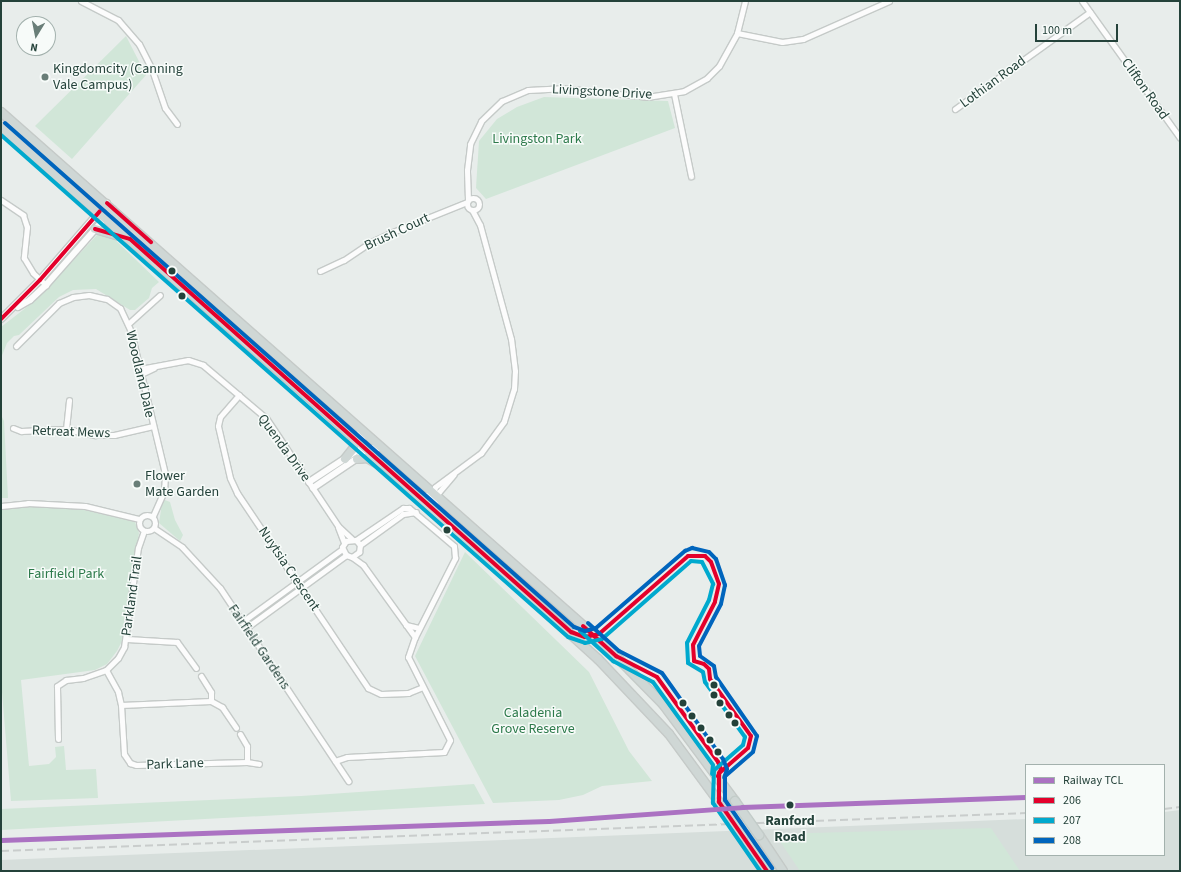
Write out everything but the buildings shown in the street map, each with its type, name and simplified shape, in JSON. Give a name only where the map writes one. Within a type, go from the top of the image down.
[{"type":"main road","points":[[1,112],[436,492],[447,504],[603,643],[645,684],[680,725],[783,871]]},
{"type":"main road","points":[[1,127],[130,239],[354,438],[413,493],[597,657],[636,696],[669,734],[767,871]]},
{"type":"main road","points":[[95,229],[130,239]]},
{"type":"main road","points":[[345,459],[354,448],[354,438]]},
{"type":"main road","points":[[357,459],[371,459],[395,476]]},
{"type":"street","points":[[81,1],[118,20],[139,44],[152,70],[165,108],[177,124]]},
{"type":"street","name":"Livingstone Drive","points":[[470,209],[467,201],[467,170],[470,144],[481,122],[502,102],[528,90],[562,88],[647,97],[674,94],[702,80],[719,66],[737,33],[745,1]]},
{"type":"street","points":[[737,33],[782,42],[803,39],[889,1]]},
{"type":"street","name":"Clifton Road","points":[[1082,1],[1180,138]]},
{"type":"street","name":"Lothian Road","points":[[955,109],[1090,12]]},
{"type":"street","points":[[674,94],[691,176]]},
{"type":"street","points":[[443,519],[436,492],[436,484],[454,474],[482,453],[504,421],[514,389],[514,354],[480,225],[477,198],[468,185]]},
{"type":"street","name":"Brush Court","points":[[320,271],[344,260],[369,242],[454,208],[472,197],[477,198]]},
{"type":"street","points":[[1,200],[23,215],[27,227],[24,258],[40,280],[46,284]]},
{"type":"street","points":[[1,319],[110,206]]},
{"type":"street","points":[[479,206],[470,209],[480,225]]},
{"type":"street","name":"Brush Court","points":[[454,208],[470,209]]},
{"type":"street","points":[[9,311],[30,300],[46,284],[95,229],[102,215]]},
{"type":"street","name":"Woodland Dale","points":[[16,346],[59,304],[73,297],[89,295],[107,299],[120,308],[128,324],[165,474],[164,491],[152,516]]},
{"type":"street","points":[[128,324],[160,295]]},
{"type":"street","name":"Quenda Drive","points":[[140,372],[195,360],[239,395],[266,418],[338,526],[344,543]]},
{"type":"street","name":"Nuytsia Crescent","points":[[239,395],[220,417],[218,426],[230,478],[237,492],[368,688],[381,694],[408,692],[423,687]]},
{"type":"street","points":[[66,429],[69,400]]},
{"type":"street","points":[[313,488],[357,459],[365,448],[363,434],[357,424]]},
{"type":"street","name":"Retreat Mews","points":[[13,428],[21,431],[66,429],[95,434],[114,434],[152,426]]},
{"type":"street","points":[[309,482],[365,448],[384,448]]},
{"type":"street","points":[[413,493],[436,492],[454,474]]},
{"type":"street","points":[[2,505],[32,503],[85,506],[139,519]]},
{"type":"street","points":[[242,622],[342,549],[344,543],[354,540],[403,508],[416,512],[454,546],[456,553],[419,628],[408,657],[449,735],[449,747],[444,752],[347,756],[335,761]]},
{"type":"street","points":[[363,565],[359,552],[360,545],[403,514],[416,512]]},
{"type":"street","points":[[143,515],[152,516],[155,521],[154,528],[144,531],[139,527],[139,519],[143,515]]},
{"type":"street","name":"Quenda Drive","points":[[338,526],[354,540]]},
{"type":"street","name":"Fairfield Gardens","points":[[154,528],[182,547],[202,566],[242,622],[348,781]]},
{"type":"street","name":"Parkland Trail","points":[[58,738],[57,686],[66,680],[83,678],[106,670],[118,658],[127,638],[138,548],[144,531]]},
{"type":"street","points":[[354,540],[360,545]]},
{"type":"street","points":[[342,549],[346,555],[352,557],[363,565],[415,637]]},
{"type":"street","points":[[352,557],[359,552]]},
{"type":"street","points":[[246,628],[346,555]]},
{"type":"street","points":[[406,625],[419,628]]},
{"type":"street","points":[[127,638],[177,642],[196,668]]},
{"type":"street","name":"Park Lane","points":[[106,670],[118,692],[122,705],[124,754],[130,763],[136,765],[247,762],[259,764]]},
{"type":"street","points":[[201,676],[211,692],[211,701]]},
{"type":"street","points":[[122,705],[211,701],[222,708],[236,728]]},
{"type":"street","points":[[240,734],[248,746],[247,762]]},
{"type":"shaded area","points":[[1180,810],[1180,871],[1,871],[1,860],[1025,819],[1025,856],[1165,856],[1165,812]]},
{"type":"green space","points":[[126,36],[146,75],[72,159],[35,126]]},
{"type":"green space","name":"Livingston Park","points":[[544,97],[668,101],[675,128],[486,199],[476,188],[479,141],[497,119],[517,107]]},
{"type":"green space","points":[[98,234],[109,234],[159,282],[152,288],[149,298],[135,310],[130,310],[96,289],[73,290],[59,297],[19,335],[14,336],[7,343],[1,358],[1,327],[36,300]]},
{"type":"green space","points":[[1,415],[4,421],[8,498],[1,498]]},
{"type":"green space","points":[[165,500],[170,502],[175,520],[183,535],[180,541],[159,523],[162,503]]},
{"type":"green space","name":"Fairfield Park","points":[[1,507],[50,507],[84,510],[135,522],[139,533],[124,637],[117,651],[107,664],[95,670],[21,680],[29,766],[49,764],[56,757],[55,747],[64,746],[66,770],[96,769],[98,798],[11,801],[1,680]]},
{"type":"green space","name":"Caladenia Grove Reserve","points":[[465,552],[589,672],[629,751],[652,781],[602,786],[583,795],[559,800],[493,803],[415,656]]},
{"type":"green space","points":[[474,784],[485,804],[1,830],[1,809],[301,796]]},
{"type":"green space","points":[[991,828],[1020,871],[800,871],[775,834]]},
{"type":"railway","points":[[1165,809],[1180,807]]},
{"type":"railway","points":[[1,851],[1025,813]]},
{"type":"rail line","name":"TCL","points":[[1,840],[549,821],[742,807],[1025,797]]},
{"type":"transit line","name":"208","points":[[5,123],[574,627],[585,631],[596,628],[685,551],[692,548],[709,552],[716,559],[725,585],[721,604],[699,646],[700,656],[714,666],[716,677],[757,736],[753,752],[725,776],[725,800],[772,868]]},
{"type":"transit line","name":"207","points":[[1,135],[568,637],[585,643],[602,639],[691,561],[702,562],[713,584],[709,600],[687,643],[688,663],[703,672],[705,682],[745,737],[743,745],[714,770],[713,803],[760,871]]},
{"type":"transit line","name":"206","points":[[107,203],[151,242]]},
{"type":"transit line","name":"206","points":[[1,319],[40,280],[100,211]]},
{"type":"transit line","name":"206","points":[[95,229],[130,239],[571,632],[585,637],[599,634],[688,556],[705,556],[711,562],[719,584],[715,602],[693,645],[694,661]]},
{"type":"transit line","name":"208","points":[[588,623],[619,651],[662,673],[723,759],[727,769],[724,778]]},
{"type":"transit line","name":"206","points":[[583,626],[616,656],[657,677],[718,762],[721,769],[718,776]]},
{"type":"transit line","name":"207","points":[[580,631],[613,661],[653,682],[713,765],[712,774]]},
{"type":"transit line","name":"206","points":[[694,661],[704,664],[709,669],[710,679],[751,736],[748,748],[719,773],[719,802],[767,871]]},
{"type":"place","name":"Kingdomcity (Canning Vale Campus)","points":[[45,77]]},
{"type":"place","name":"Flower Mate Garden","points":[[137,484]]},
{"type":"place","name":"Ranford Road","points":[[790,805]]}]
